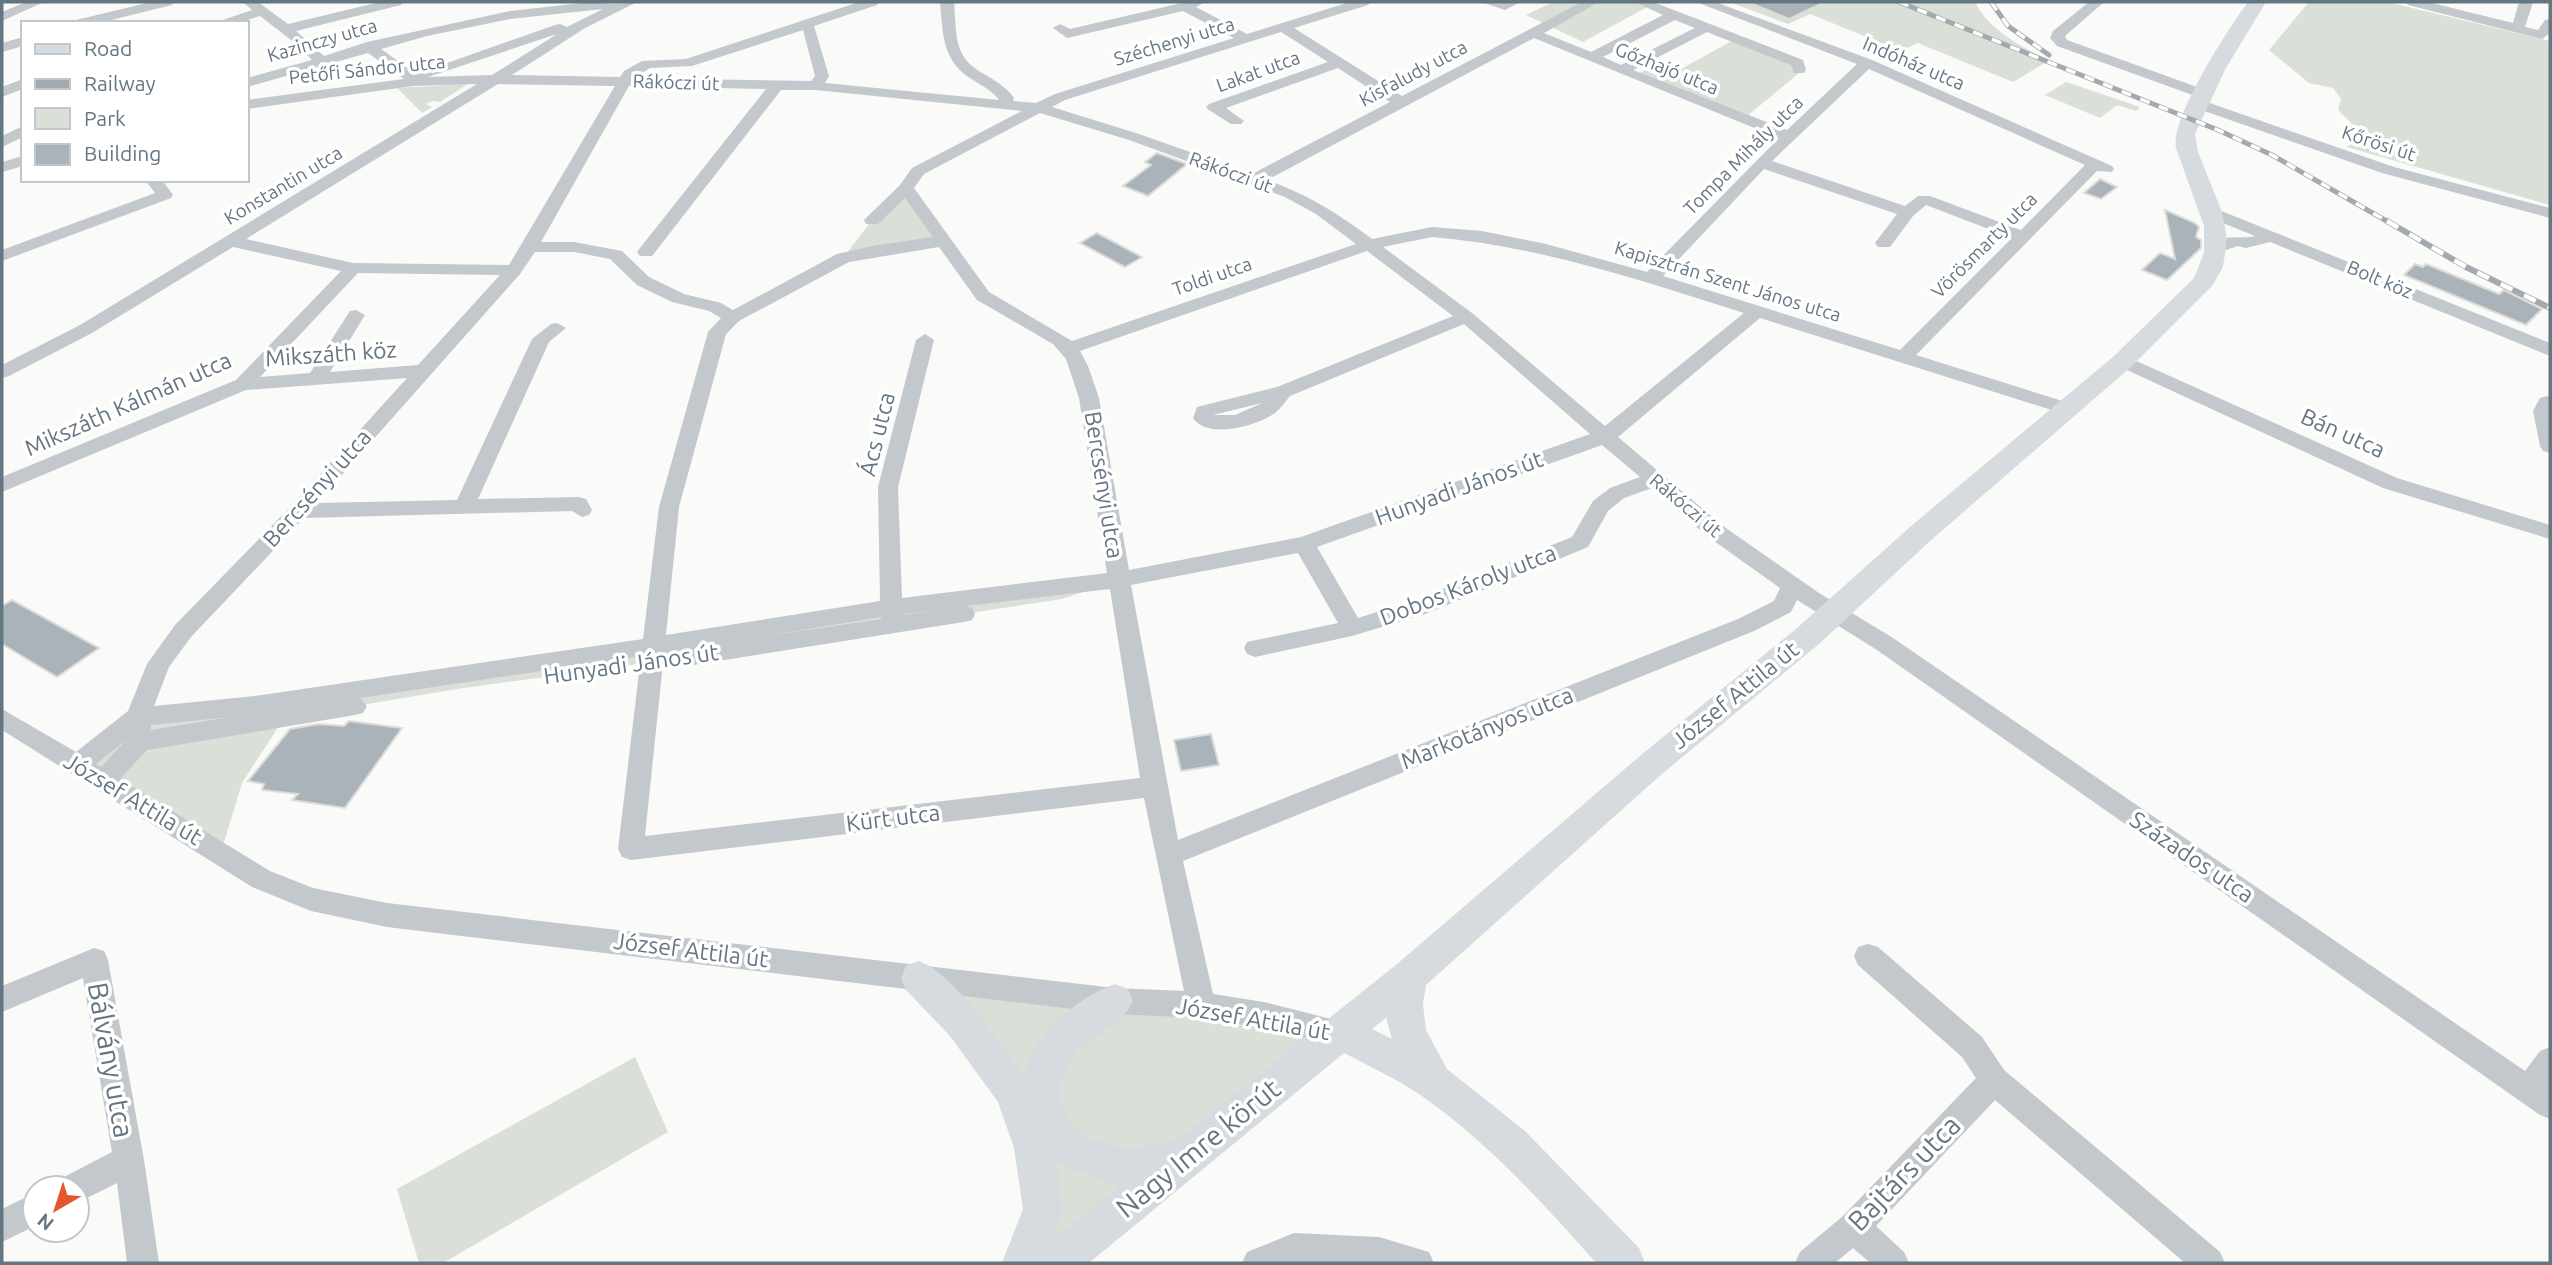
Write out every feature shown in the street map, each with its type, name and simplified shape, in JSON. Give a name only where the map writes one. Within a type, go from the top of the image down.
[{"type":"main road","points":[[2217,248],[2216,229],[2187,149],[2185,134],[2201,99],[2257,2]]},
{"type":"main road","name":"József Attila út","points":[[1341,1033],[1652,764],[1808,636],[1833,611],[2123,361],[2204,281],[2214,265],[2217,248]]},
{"type":"main road","points":[[1410,976],[1404,993],[1405,1022],[1412,1048],[1434,1082]]},
{"type":"main road","points":[[919,978],[963,1024],[1014,1092],[1034,1148],[1043,1209],[1023,1263]]},
{"type":"main road","points":[[1115,1002],[1069,1034],[1051,1056],[1041,1077],[1042,1108],[1051,1131],[1063,1144],[1081,1154],[1112,1165],[1137,1169],[1183,1158]]},
{"type":"main road","points":[[1341,1033],[1396,1059],[1434,1082],[1516,1148],[1624,1263]]},
{"type":"main road","name":"Nagy Imre körút","points":[[1057,1263],[1183,1158],[1341,1033]]},
{"type":"street","points":[[2,17],[37,2]]},
{"type":"street","points":[[89,21],[167,2]]},
{"type":"street","points":[[286,29],[396,2]]},
{"type":"street","name":"Konstantin utca","points":[[2,372],[86,329],[444,112],[580,25],[630,2]]},
{"type":"street","points":[[624,81],[637,68],[647,64],[687,63],[872,2]]},
{"type":"street","points":[[947,2],[953,52],[961,66],[998,87],[1007,98],[1005,104]]},
{"type":"street","name":"Széchenyi utca","points":[[1038,107],[1060,97],[1363,2]]},
{"type":"street","points":[[1488,2],[1504,6],[1514,2]]},
{"type":"street","name":"Kisfaludy utca","points":[[1254,180],[1592,2]]},
{"type":"street","points":[[1642,2],[1798,63],[1799,69]]},
{"type":"street","name":"Indóház utca","points":[[1703,2],[1867,63],[2101,166]]},
{"type":"street","name":"Kőrösi út","points":[[2097,2],[2058,34],[2057,38],[2062,43],[2388,170],[2550,213]]},
{"type":"street","points":[[2413,2],[2451,6],[2518,28],[2546,29]]},
{"type":"street","points":[[2518,28],[2526,2]]},
{"type":"street","name":"Kazinczy utca","points":[[248,83],[367,46],[510,15],[598,3],[616,7]]},
{"type":"street","points":[[1060,28],[1067,34],[1191,5],[1247,38]]},
{"type":"street","points":[[225,21],[255,7],[286,29],[320,60]]},
{"type":"street","points":[[1591,58],[1675,14]]},
{"type":"street","points":[[804,23],[809,28],[822,76],[815,86]]},
{"type":"street","name":"Konstantin utca","points":[[415,82],[420,75],[544,32],[580,25]]},
{"type":"street","points":[[1283,27],[1402,103]]},
{"type":"street","points":[[1622,70],[1707,27]]},
{"type":"street","name":"Gőzhajó utca","points":[[1533,33],[1788,136]]},
{"type":"street","points":[[2,48],[21,42]]},
{"type":"street","points":[[367,46],[409,74],[415,82]]},
{"type":"street","name":"Lakat utca","points":[[1236,121],[1214,107],[1339,63]]},
{"type":"street","name":"Tompa Mihály utca","points":[[1651,278],[1760,163],[1867,63]]},
{"type":"street","name":"Rákóczi út","points":[[493,79],[815,86],[1038,107],[1134,137],[1254,180],[1309,202],[1466,317],[1715,531],[1833,611]]},
{"type":"street","name":"Petőfi Sándor utca","points":[[248,106],[415,82],[493,79]]},
{"type":"street","name":"Bercsényi utca","points":[[103,781],[139,729],[159,664],[183,631],[298,511],[514,270],[530,247],[624,81]]},
{"type":"street","points":[[2,93],[21,84]]},
{"type":"street","points":[[646,253],[777,85]]},
{"type":"street","points":[[872,220],[906,188],[918,171],[1038,107]]},
{"type":"street","points":[[2,142],[21,132]]},
{"type":"street","points":[[2,167],[21,162]]},
{"type":"street","points":[[1760,163],[1907,212]]},
{"type":"street","name":"Vörösmarty utca","points":[[1903,357],[2022,236],[2101,166]]},
{"type":"street","points":[[2,256],[165,195],[155,182]]},
{"type":"street","name":"Bercsényi utca","points":[[906,188],[983,296],[1046,330],[1070,348],[1081,368],[1090,398],[1154,787],[1201,1005]]},
{"type":"street","points":[[1884,243],[1907,212],[1924,199],[2022,236]]},
{"type":"street","name":"Bolt köz","points":[[2209,211],[2550,350]]},
{"type":"street","name":"Kapisztrán Szent János utca","points":[[1369,245],[1432,232],[1482,236],[1546,249],[1651,278],[2068,408]]},
{"type":"street","points":[[2217,248],[2238,240],[2246,243],[2274,236]]},
{"type":"street","points":[[230,241],[353,268],[514,270]]},
{"type":"street","points":[[652,654],[669,507],[717,332],[733,317],[843,258],[943,241]]},
{"type":"street","name":"Toldi utca","points":[[1070,348],[1369,245]]},
{"type":"street","points":[[530,247],[574,247],[616,255],[643,281],[678,298],[715,307],[733,317]]},
{"type":"street","name":"Mikszáth Kálmán utca","points":[[2,485],[243,384],[353,268]]},
{"type":"street","name":"Hunyadi János út","points":[[139,729],[457,689],[652,654],[892,616],[1062,599],[1119,580],[1304,544],[1606,436],[1758,312]]},
{"type":"street","points":[[316,379],[356,315]]},
{"type":"street","points":[[1283,392],[1466,317]]},
{"type":"street","points":[[464,507],[541,338],[557,328]]},
{"type":"street","name":"Ács utca","points":[[892,616],[888,487],[926,340]]},
{"type":"street","name":"Bán utca","points":[[2123,361],[2390,483],[2550,532]]},
{"type":"street","name":"Mikszáth köz","points":[[243,384],[422,372]]},
{"type":"street","points":[[2549,403],[2543,411],[2550,446]]},
{"type":"street","name":"Dobos Károly utca","points":[[1255,648],[1352,628],[1420,607],[1580,542],[1600,506],[1617,493],[1655,479]]},
{"type":"street","points":[[298,511],[579,504],[582,510]]},
{"type":"street","points":[[1304,544],[1352,628]]},
{"type":"street","name":"Markotányos utca","points":[[1168,856],[1746,625],[1783,606],[1793,585]]},
{"type":"street","name":"Százados utca","points":[[1833,611],[1885,644],[2540,1098]]},
{"type":"street","name":"Kürt utca","points":[[652,654],[631,849],[1154,787]]},
{"type":"street","name":"József Attila út","points":[[2,718],[261,879],[311,900],[387,915],[1115,1002],[1201,1005],[1264,1015],[1341,1033]]},
{"type":"street","points":[[76,765],[139,729]]},
{"type":"street","points":[[1868,957],[1972,1047],[1994,1080],[2209,1263]]},
{"type":"street","name":"Bálvány utca","points":[[2,999],[94,960],[144,1263]]},
{"type":"street","points":[[2540,1098],[2550,1061]]},
{"type":"street","name":"Bajtárs utca","points":[[1811,1263],[1854,1227],[1994,1080]]},
{"type":"street","name":"Bálvány utca","points":[[91,1180],[129,1160]]},
{"type":"street","points":[[2,1226],[21,1216]]},
{"type":"street","points":[[1854,1227],[1893,1263]]},
{"type":"street","points":[[1258,1263],[1294,1249],[1379,1253],[1418,1263]]},
{"type":"green space","points":[[1553,2],[1642,2],[1651,5],[1583,42],[1526,15]]},
{"type":"green space","points":[[1730,2],[1975,2],[1998,29],[2028,50],[2050,60],[2013,82],[1918,43],[1901,51],[1810,14],[1788,24]]},
{"type":"green space","points":[[2309,2],[2387,2],[2550,41],[2550,205],[2347,147],[2362,134],[2338,110],[2341,99],[2333,88],[2309,83],[2269,50]]},
{"type":"green space","points":[[1737,38],[1805,68],[1746,117],[1634,76],[1645,70],[1665,78]]},
{"type":"green space","points":[[2066,82],[2140,107],[2136,111],[2117,105],[2100,118],[2045,95]]},
{"type":"green space","points":[[468,84],[440,102],[426,104],[432,107],[422,113],[397,88]]},
{"type":"green space","points":[[906,188],[943,241],[843,258],[872,220]]},
{"type":"green space","points":[[1119,580],[1062,599],[457,689],[273,720],[277,729],[242,783],[221,852],[77,765],[138,717]]},
{"type":"green space","points":[[919,978],[1341,1033],[1057,1263],[1023,1263],[1030,1247],[1034,1148]]},
{"type":"green space","points":[[635,1057],[668,1132],[443,1263],[419,1263],[397,1189]]},
{"type":"building","points":[[1748,2],[1825,2],[1789,19]]},
{"type":"building","points":[[1157,153],[1187,164],[1148,196],[1123,186],[1151,165],[1145,162]]},
{"type":"building","points":[[2100,179],[2117,187],[2101,199],[2084,193]]},
{"type":"building","points":[[2165,210],[2195,223],[2199,227],[2196,237],[2201,240],[2201,248],[2167,280],[2142,270],[2160,253],[2175,259]]},
{"type":"building","points":[[1097,233],[1142,257],[1125,267],[1080,243]]},
{"type":"building","points":[[2415,264],[2423,267],[2426,264],[2499,294],[2504,290],[2542,309],[2526,325],[2404,275]]},
{"type":"building","points":[[12,600],[99,648],[57,677],[2,644],[2,606]]},
{"type":"building","points":[[349,721],[402,728],[345,808],[292,800],[298,794],[262,790],[264,784],[248,781],[290,729],[319,724],[344,726]]},
{"type":"building","points":[[1211,734],[1219,765],[1181,771],[1174,740]]},
{"type":"railway","points":[[1899,2],[2218,130],[2272,155],[2390,223]]},
{"type":"railway","points":[[1991,2],[2008,26],[2049,55]]},
{"type":"railway","points":[[2387,221],[2466,267],[2550,308]]}]
